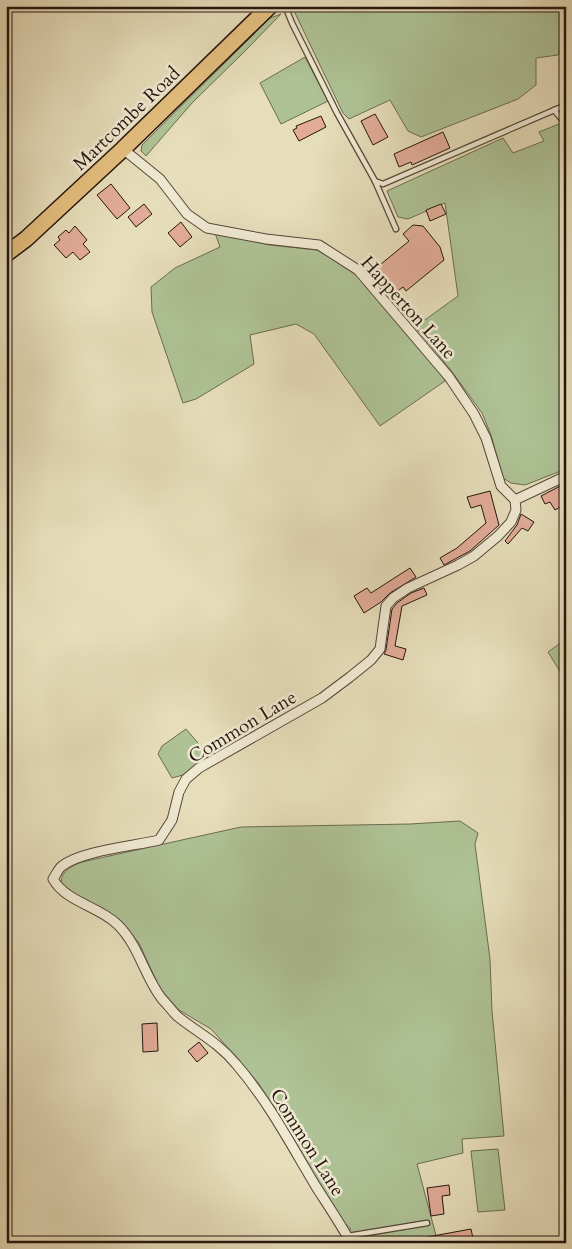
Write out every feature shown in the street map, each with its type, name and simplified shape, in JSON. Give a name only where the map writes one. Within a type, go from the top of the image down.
[{"type":"main road","name":"Martcombe Road","points":[[6,254],[26,239],[123,149],[270,6]]},
{"type":"street","name":"Happerton Lane","points":[[123,149],[160,179],[187,214],[207,228],[319,246],[358,270],[449,376],[474,414],[486,438],[501,486],[515,500]]},
{"type":"street","points":[[515,500],[566,476]]},
{"type":"street","name":"Common Lane","points":[[350,1240],[315,1185],[280,1123],[237,1064],[224,1049],[176,1016],[161,997],[136,949],[117,924],[98,911],[64,893],[53,879],[61,867],[70,861],[90,854],[159,840],[172,820],[179,792],[186,779],[199,768],[322,698],[371,660],[380,649],[386,606],[393,598],[408,588],[474,556],[498,536],[511,522],[516,510],[515,500]]},
{"type":"lane","points":[[285,6],[292,24],[337,113],[375,181],[396,229]]},
{"type":"lane","points":[[375,181],[382,184],[566,104]]},
{"type":"lane","points":[[554,110],[566,124]]},
{"type":"lane","points":[[350,1240],[427,1224]]},
{"type":"green space","points":[[294,6],[566,6],[566,36],[558,55],[536,58],[536,85],[518,99],[421,137],[408,131],[390,100],[349,119],[343,113],[295,13]]},
{"type":"green space","points":[[281,14],[192,103],[146,156],[141,151],[142,145],[270,18]]},
{"type":"green space","points":[[305,57],[328,101],[281,124],[260,83]]},
{"type":"green space","points":[[559,124],[566,135],[566,469],[525,485],[511,483],[503,478],[491,435],[482,413],[450,369],[415,327],[458,296],[445,203],[408,219],[398,217],[387,191],[503,138],[513,153],[544,141],[539,132]]},
{"type":"green space","points":[[215,233],[270,245],[317,250],[355,272],[442,374],[445,381],[380,426],[314,334],[296,324],[250,335],[254,364],[196,399],[183,403],[152,312],[151,287],[175,268],[220,247]]},
{"type":"green space","points":[[566,639],[566,681],[548,652]]},
{"type":"green space","points":[[186,729],[210,757],[183,775],[172,778],[158,754],[162,746]]},
{"type":"green space","points":[[460,821],[478,833],[475,844],[490,959],[492,1011],[504,1136],[462,1139],[463,1153],[417,1164],[438,1243],[355,1243],[348,1231],[351,1229],[344,1223],[258,1083],[211,1029],[179,1010],[160,989],[139,943],[122,923],[104,909],[67,890],[61,882],[63,874],[68,869],[82,862],[241,827],[410,824]]},
{"type":"green space","points":[[498,1149],[505,1210],[478,1212],[471,1151]]},
{"type":"building","points":[[375,114],[388,137],[373,145],[361,121]]},
{"type":"building","points":[[321,116],[326,127],[299,141],[293,130],[297,128],[296,126]]},
{"type":"building","points":[[443,132],[450,148],[412,165],[411,162],[399,167],[394,154]]},
{"type":"building","points":[[111,184],[130,208],[117,219],[97,195]]},
{"type":"building","points":[[144,204],[152,214],[136,227],[128,217]]},
{"type":"building","points":[[441,204],[446,214],[430,221],[426,210]]},
{"type":"building","points":[[181,222],[192,237],[180,247],[168,233]]},
{"type":"building","points":[[413,225],[423,226],[440,247],[444,260],[406,291],[403,287],[395,293],[375,269],[409,241],[403,234]]},
{"type":"building","points":[[75,226],[87,240],[83,244],[90,252],[80,260],[73,252],[66,258],[54,245],[60,240],[58,237],[66,230],[69,233]]},
{"type":"building","points":[[566,483],[566,504],[555,510],[550,502],[545,504],[541,496]]},
{"type":"building","points":[[490,491],[499,525],[470,551],[444,565],[440,558],[457,548],[486,523],[481,505],[471,508],[467,497]]},
{"type":"building","points":[[521,514],[534,522],[528,531],[522,528],[508,544],[505,541],[517,525]]},
{"type":"building","points":[[410,568],[416,577],[390,593],[381,602],[364,613],[354,596],[367,588],[371,593]]},
{"type":"building","points":[[424,588],[427,595],[402,606],[395,646],[406,649],[403,660],[384,654],[392,609],[411,593]]},
{"type":"building","points":[[157,1023],[158,1051],[143,1052],[142,1024]]},
{"type":"building","points":[[199,1042],[208,1053],[197,1062],[188,1051]]},
{"type":"building","points":[[449,1185],[450,1195],[442,1196],[444,1214],[431,1216],[427,1188]]},
{"type":"building","points":[[471,1229],[474,1243],[423,1243],[422,1238]]}]
